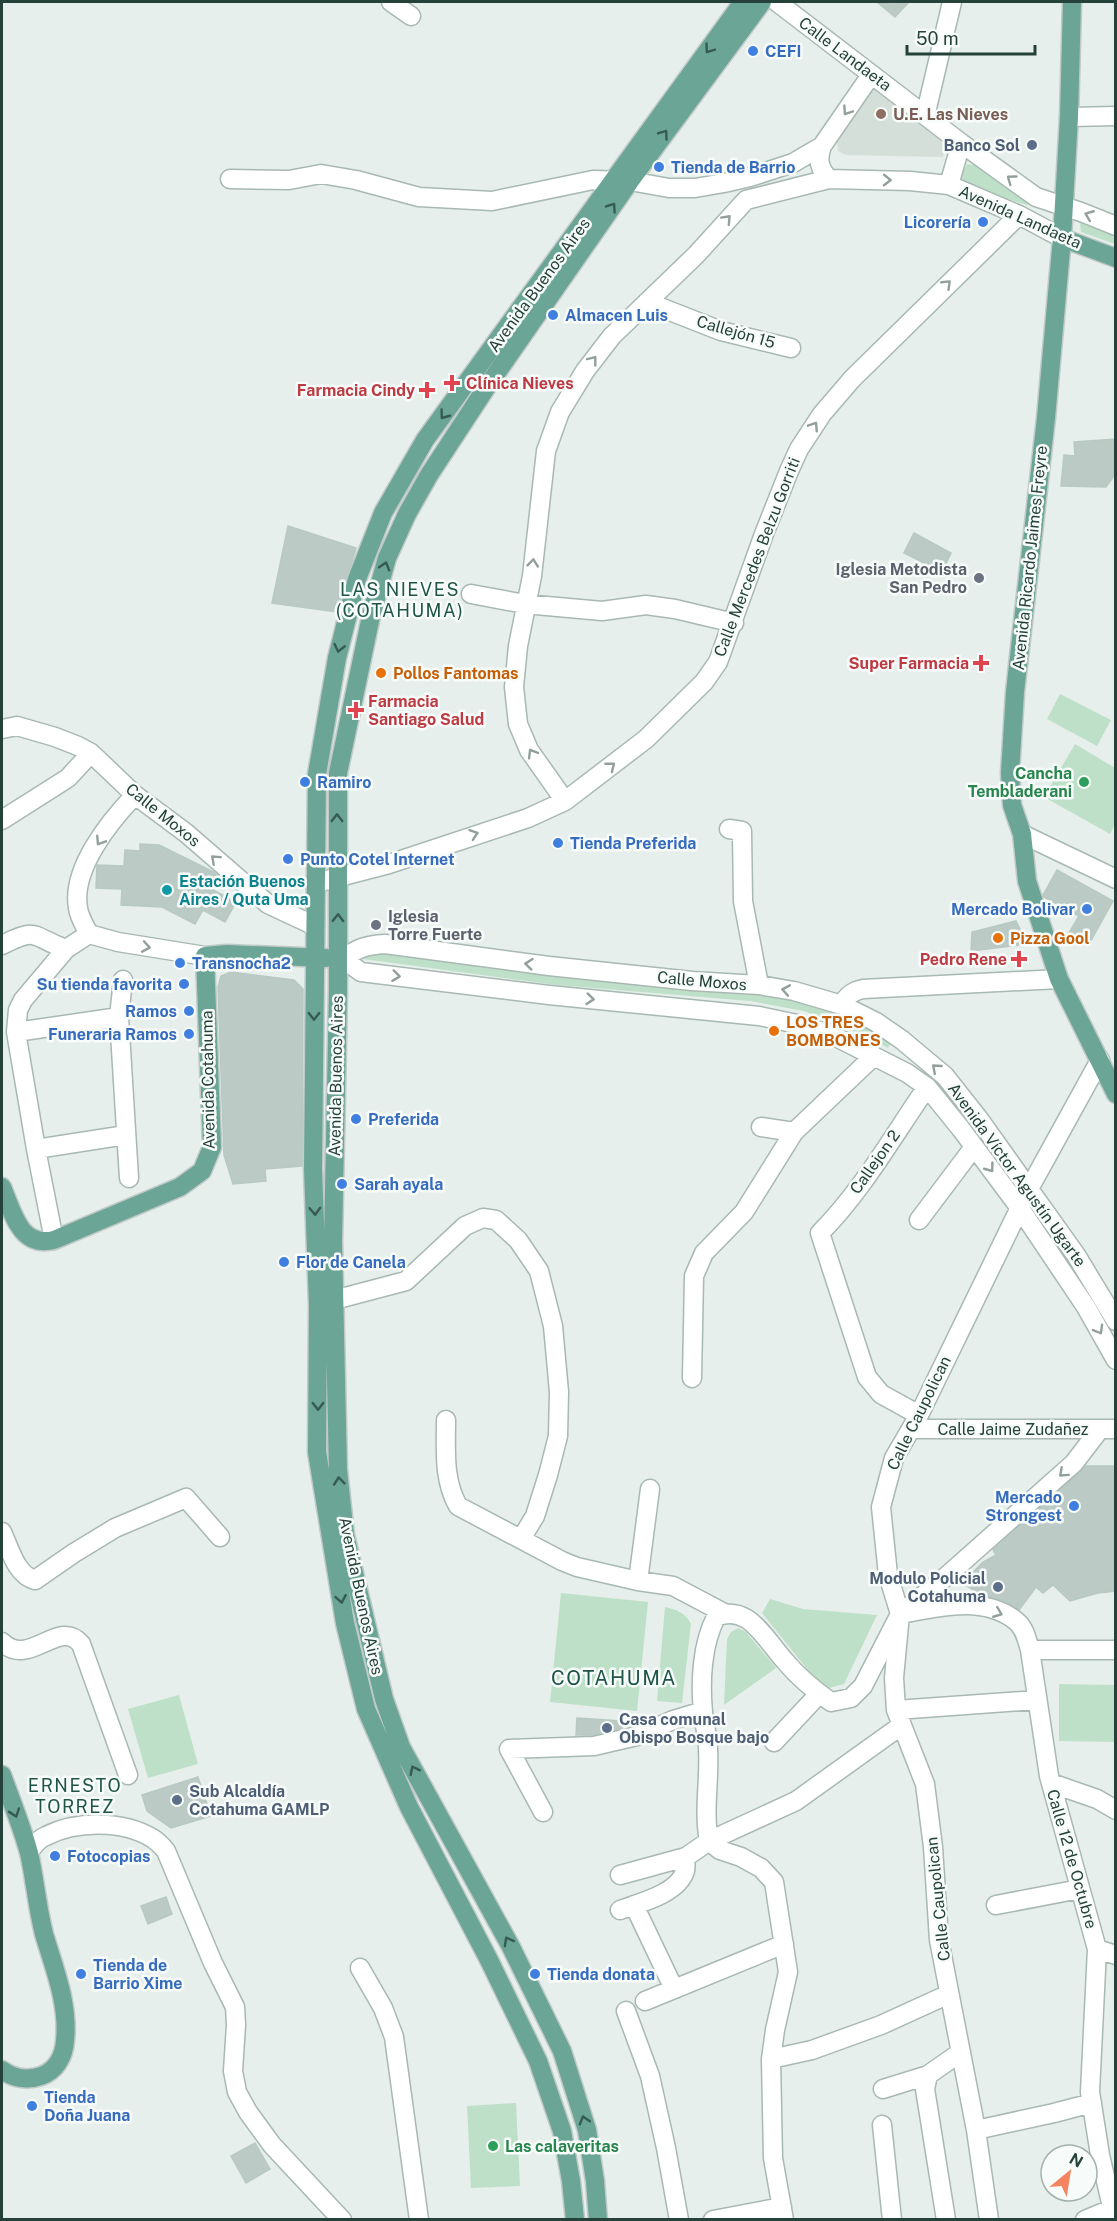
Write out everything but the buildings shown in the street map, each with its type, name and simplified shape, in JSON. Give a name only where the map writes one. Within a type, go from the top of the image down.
[{"type":"main road","name":"Avenida Ricardo Jaimes Freyre","points":[[1072,2],[1069,117],[1062,206],[1062,238],[1046,418],[1015,692],[1010,784],[1012,806],[1022,834],[1027,881],[1059,979],[1116,1094]]},
{"type":"main road","name":"Avenida Buenos Aires","points":[[574,2220],[571,2181],[562,2131],[542,2071],[489,1960],[386,1758],[366,1710],[345,1623],[318,1452],[318,1305],[313,1169],[317,774],[339,648],[357,579],[383,513],[426,440],[622,181],[749,3]]},
{"type":"main road","name":"Avenida Buenos Aires","points":[[598,2220],[587,2130],[562,2051],[511,1947],[401,1747],[384,1699],[345,1535],[338,1470],[333,1183],[340,958],[338,773],[370,616],[387,558],[407,514],[429,475],[622,181]]},
{"type":"main road","name":"Avenida Landaeta","points":[[1062,238],[1116,258]]},
{"type":"main road","points":[[205,956],[227,954],[315,958]]},
{"type":"main road","name":"Avenida Cotahuma","points":[[54,1240],[180,1187],[202,1171],[208,1160],[212,1147],[205,956]]},
{"type":"main road","name":"Calle Moxos","points":[[315,958],[340,958]]},
{"type":"main road","points":[[2,1187],[18,1226],[25,1234],[33,1240],[44,1242],[54,1240]]},
{"type":"main road","points":[[2,1775],[28,1852],[44,1932],[66,2018],[65,2043],[58,2063],[42,2076],[25,2079],[2,2070]]},
{"type":"street","points":[[391,2],[411,16]]},
{"type":"street","name":"Calle Landaeta","points":[[777,2],[961,143],[1036,197],[1116,226]]},
{"type":"street","points":[[924,113],[952,2]]},
{"type":"street","points":[[829,179],[822,172],[819,164],[822,146],[871,75]]},
{"type":"street","points":[[1069,117],[1116,116]]},
{"type":"street","points":[[949,185],[961,143]]},
{"type":"street","points":[[230,179],[289,180],[321,174],[356,180],[418,197],[492,201],[593,180],[622,181],[669,188],[695,188],[750,177],[793,163],[822,146]]},
{"type":"street","name":"Avenida Landaeta","points":[[647,302],[696,255],[746,200],[829,179],[910,181],[949,185],[1019,215],[1062,238]]},
{"type":"street","name":"Calle Mercedes Belzu Gorriti","points":[[316,883],[389,864],[528,818],[565,801],[646,739],[704,682],[718,662],[789,471],[799,449],[822,414],[852,379],[1019,215]]},
{"type":"street","points":[[565,801],[529,750],[518,724],[514,687],[518,646],[532,576],[546,451],[560,412],[585,371],[612,336],[647,302]]},
{"type":"street","name":"Callejón 15","points":[[647,302],[721,331],[791,348]]},
{"type":"street","points":[[471,594],[525,604],[602,611],[646,605],[675,609],[734,623]]},
{"type":"street","name":"Calle Moxos","points":[[2,729],[16,726],[55,737],[91,753],[135,795],[186,833],[268,904],[315,926]]},
{"type":"street","points":[[2,820],[68,778],[91,753]]},
{"type":"street","points":[[89,934],[78,911],[79,880],[86,863],[119,812],[135,795]]},
{"type":"street","points":[[729,829],[742,831],[743,901],[759,985]]},
{"type":"street","points":[[1022,834],[1116,879]]},
{"type":"street","points":[[2,945],[31,933],[40,936],[49,944],[66,949]]},
{"type":"street","points":[[54,1240],[16,1032],[18,1010],[23,1000],[66,949],[89,934],[118,942],[205,956]]},
{"type":"street","name":"Calle Moxos","points":[[842,1005],[759,985],[692,981],[549,966],[385,944],[356,948],[340,958],[361,972],[549,995],[759,1016],[830,1034],[874,1056]]},
{"type":"street","points":[[842,1005],[854,991],[863,989],[1059,979]]},
{"type":"street","points":[[123,980],[119,1017],[129,1178]]},
{"type":"street","name":"Avenida Víctor Agustín Ugarte","points":[[842,1005],[876,1022],[945,1076],[979,1119],[1076,1255],[1116,1321]]},
{"type":"street","points":[[16,1032],[119,1017]]},
{"type":"street","points":[[692,1378],[694,1276],[704,1253],[744,1212],[794,1132],[874,1056]]},
{"type":"street","name":"Avenida Víctor Agustín Ugarte","points":[[874,1056],[907,1073],[927,1088],[974,1147],[1019,1207],[1086,1307],[1116,1360]]},
{"type":"street","name":"Calle Caupolican","points":[[989,2220],[976,2130],[939,1940],[933,1847],[925,1784],[899,1717],[894,1678],[900,1614],[888,1575],[880,1507],[894,1458],[915,1422],[1019,1207],[1100,1060]]},
{"type":"street","name":"Callejon 2","points":[[915,1422],[881,1394],[867,1377],[820,1233],[858,1187],[927,1088]]},
{"type":"street","points":[[761,1127],[794,1132]]},
{"type":"street","points":[[36,1149],[126,1135]]},
{"type":"street","points":[[919,1220],[974,1147]]},
{"type":"street","points":[[334,1300],[406,1281],[465,1226],[483,1218],[496,1220],[518,1240],[539,1271],[554,1326],[559,1392],[558,1437],[551,1465],[535,1516],[521,1539]]},
{"type":"street","points":[[447,1420],[446,1469],[450,1491],[458,1506],[548,1555],[577,1567],[638,1581],[673,1586],[724,1613],[748,1620],[758,1628],[787,1664],[831,1702],[851,1698],[863,1686],[900,1614],[950,1573],[1074,1463],[1108,1429]]},
{"type":"street","name":"Calle Jaime Zudañez","points":[[915,1422],[1108,1429]]},
{"type":"street","points":[[638,1581],[650,1489]]},
{"type":"street","points":[[2,1532],[21,1572],[30,1579],[36,1580],[115,1528],[186,1498],[220,1537]]},
{"type":"street","name":"Calle 12 de Octubre","points":[[900,1614],[948,1604],[978,1606],[997,1611],[1017,1621],[1025,1632],[1030,1650],[1051,1783],[1097,1949],[1090,2092],[1100,2155],[1115,2211]]},
{"type":"street","points":[[713,2220],[783,2213],[773,2158],[771,2059],[788,1972],[774,1882],[761,1868],[741,1857],[720,1850],[709,1841],[706,1807],[708,1749],[703,1711],[705,1644],[716,1617],[724,1613]]},
{"type":"street","points":[[2,1642],[13,1650],[22,1652],[63,1636],[77,1639],[81,1644],[128,1775]]},
{"type":"street","points":[[1030,1650],[1116,1650]]},
{"type":"street","points":[[774,1742],[819,1694]]},
{"type":"street","points":[[620,1875],[686,1857],[709,1841],[796,1801],[899,1717],[1037,1700]]},
{"type":"street","points":[[543,1812],[508,1749],[594,1746],[637,1736],[673,1720],[703,1711]]},
{"type":"street","points":[[1051,1783],[1097,1799],[1116,1810]]},
{"type":"street","points":[[1097,1799],[1116,1796]]},
{"type":"street","points":[[28,1852],[45,1836],[70,1828],[96,1825],[141,1832],[154,1839],[166,1851],[213,1963],[235,2007],[237,2025],[233,2071],[237,2092],[248,2112],[272,2145],[342,2220]]},
{"type":"street","points":[[674,1989],[627,1908],[660,1896],[674,1885],[685,1872],[686,1857]]},
{"type":"street","points":[[996,1905],[1080,1889]]},
{"type":"street","points":[[645,2001],[784,1944]]},
{"type":"street","points":[[1097,1949],[1116,1954]]},
{"type":"street","points":[[360,1968],[383,2008],[394,2037],[419,2220]]},
{"type":"street","points":[[771,2059],[812,2050],[881,2025],[949,1994]]},
{"type":"street","points":[[626,2011],[650,2076],[679,2220]]},
{"type":"street","points":[[883,2089],[928,2075],[961,2052]]},
{"type":"street","points":[[928,2075],[925,2089],[946,2220]]},
{"type":"street","points":[[976,2130],[1092,2103]]},
{"type":"street","points":[[882,2125],[892,2220]]},
{"type":"street","points":[[1085,2220],[1115,2211]]},
{"type":"shaded area","name":"U.E. Las Nieves","points":[[873,88],[946,144],[943,157],[846,155],[838,151],[837,140]]},
{"type":"green space","points":[[967,164],[975,165],[1002,185],[1029,200],[1030,203],[1027,205],[965,186],[961,175]]},
{"type":"green space","points":[[1080,223],[1115,236],[1115,244],[1081,232]]},
{"type":"green space","name":"Cancha Tembladerani","points":[[1060,694],[1111,720],[1097,746],[1047,719]]},
{"type":"green space","name":"Cancha Tembladerani","points":[[1075,744],[1115,768],[1115,824],[1110,834],[1044,797]]},
{"type":"green space","points":[[364,950],[560,976],[756,993],[808,1002],[846,1015],[892,1041],[888,1048],[843,1026],[804,1011],[750,1001],[557,985],[363,959]]},
{"type":"green space","points":[[561,1593],[648,1602],[637,1711],[550,1702]]},
{"type":"green space","points":[[770,1599],[803,1609],[877,1615],[844,1684],[829,1688],[819,1684],[762,1613]]},
{"type":"green space","points":[[665,1607],[680,1612],[691,1624],[682,1703],[657,1701]]},
{"type":"green space","points":[[738,1628],[746,1632],[776,1668],[724,1705],[727,1639],[731,1632]]},
{"type":"green space","points":[[1059,1684],[1115,1685],[1115,1742],[1059,1741]]},
{"type":"green space","points":[[179,1695],[198,1764],[148,1778],[128,1709]]},
{"type":"green space","name":"Las calaveritas","points":[[516,2103],[520,2186],[471,2188],[467,2106]]},
{"type":"place","name":"CEFI","points":[[753,51]]},
{"type":"place","name":"U.E. Las Nieves","points":[[881,114]]},
{"type":"place","name":"Banco Sol","points":[[1032,145]]},
{"type":"place","name":"Tienda de Barrio","points":[[659,167]]},
{"type":"place","name":"Licorería","points":[[983,222]]},
{"type":"place","name":"Almacen Luis","points":[[553,315]]},
{"type":"place","name":"Clínica Nieves","points":[[452,383]]},
{"type":"place","name":"Farmacia Cindy","points":[[427,390]]},
{"type":"place","name":"Iglesia Metodista San Pedro","points":[[979,578]]},
{"type":"place","name":"Super Farmacia","points":[[981,663]]},
{"type":"place","name":"Pollos Fantomas","points":[[381,673]]},
{"type":"place","name":"Farmacia Santiago Salud","points":[[356,710]]},
{"type":"place","name":"Ramiro","points":[[305,782]]},
{"type":"place","name":"Cancha Tembladerani","points":[[1084,782]]},
{"type":"place","name":"Tienda Preferida","points":[[558,843]]},
{"type":"place","name":"Punto Cotel Internet","points":[[288,859]]},
{"type":"place","name":"Estación Buenos Aires / Quta Uma","points":[[167,890]]},
{"type":"place","name":"Mercado Bolivar","points":[[1087,909]]},
{"type":"place","name":"Iglesia Torre Fuerte","points":[[376,925]]},
{"type":"place","name":"Pizza Gool","points":[[998,938]]},
{"type":"place","name":"Pedro Rene","points":[[1019,959]]},
{"type":"place","name":"Transnocha2","points":[[180,963]]},
{"type":"place","name":"Su tienda favorita","points":[[184,984]]},
{"type":"place","name":"Ramos","points":[[189,1011]]},
{"type":"place","name":"LOS TRES BOMBONES","points":[[774,1031]]},
{"type":"place","name":"Funeraria Ramos","points":[[189,1034]]},
{"type":"place","name":"Preferida","points":[[356,1119]]},
{"type":"place","name":"Sarah ayala","points":[[342,1184]]},
{"type":"place","name":"Flor de Canela","points":[[284,1262]]},
{"type":"place","name":"Mercado Strongest","points":[[1074,1506]]},
{"type":"place","name":"Modulo Policial Cotahuma","points":[[998,1587]]},
{"type":"place","name":"Casa comunal Obispo Bosque bajo","points":[[607,1728]]},
{"type":"place","name":"Sub Alcaldía Cotahuma GAMLP","points":[[177,1800]]},
{"type":"place","name":"Fotocopias","points":[[55,1856]]},
{"type":"place","name":"Tienda de Barrio Xime","points":[[81,1974]]},
{"type":"place","name":"Tienda donata","points":[[535,1974]]},
{"type":"place","name":"Tienda Doña Juana","points":[[32,2106]]},
{"type":"place","name":"Las calaveritas","points":[[493,2146]]},
{"type":"district","name":"LAS NIEVES (COTAHUMA)","points":[[400,599]]},
{"type":"district","name":"COTAHUMA","points":[[614,1678]]},
{"type":"district","name":"ERNESTO TORREZ","points":[[75,1795]]}]
